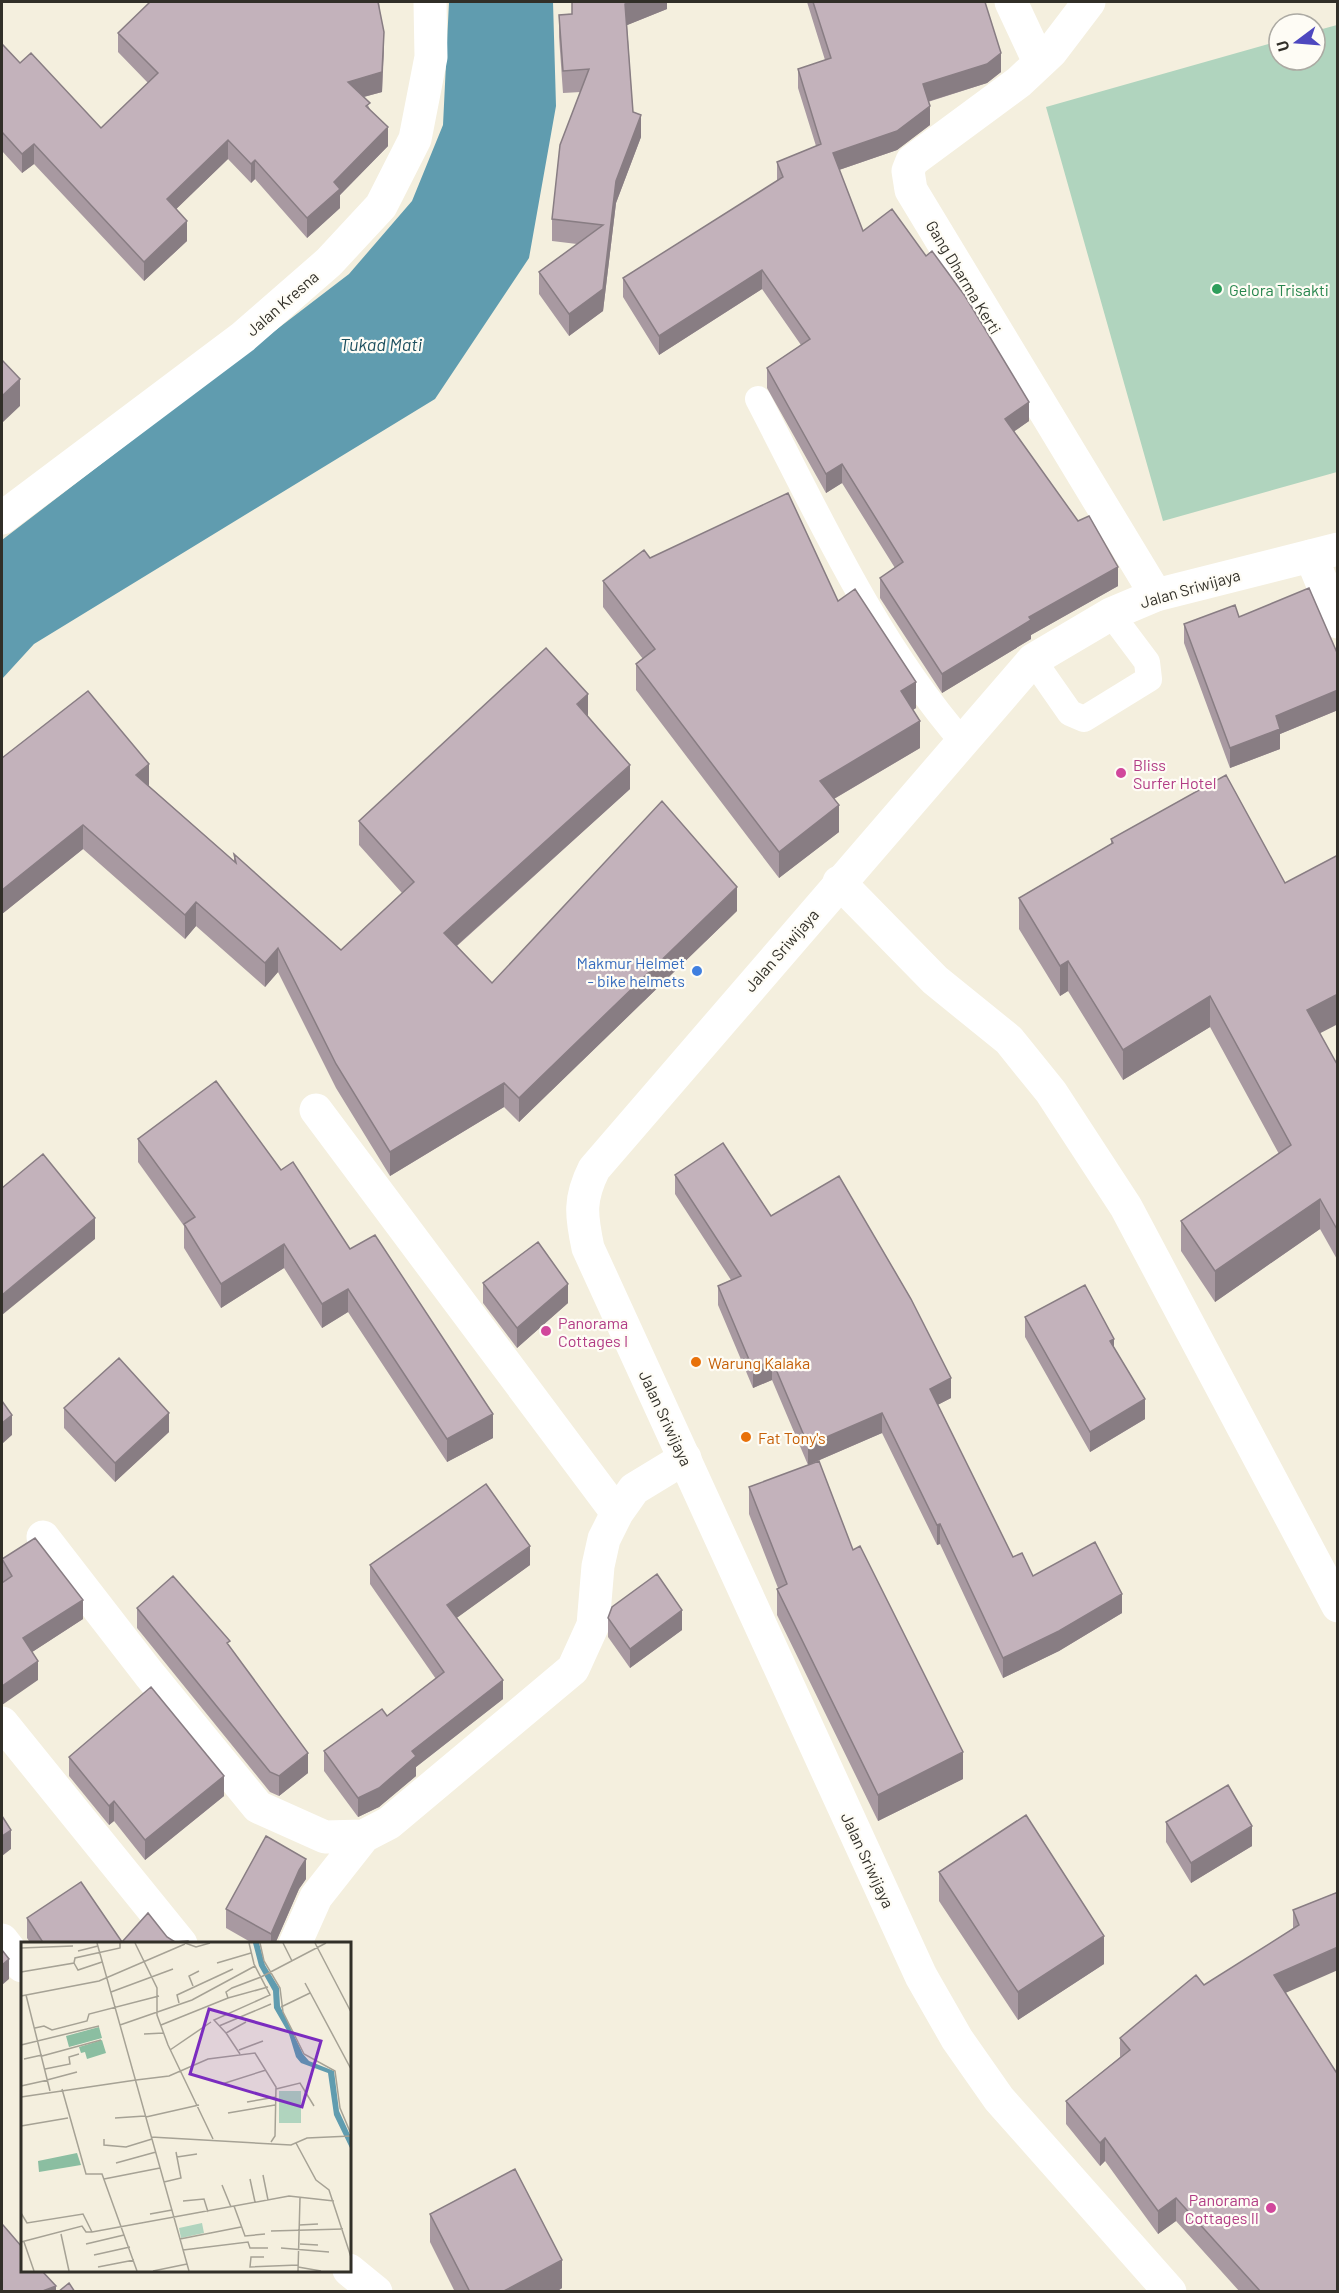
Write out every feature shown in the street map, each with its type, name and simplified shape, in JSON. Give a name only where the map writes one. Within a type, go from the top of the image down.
[{"type":"street","name":"Jalan Kresna","points":[[2,518],[243,337],[329,262],[381,206],[415,139],[431,57],[430,2]]},
{"type":"street","points":[[1011,2],[1039,62]]},
{"type":"street","name":"Gang Dharma Kerti","points":[[1089,2],[1051,52],[1019,82],[912,161],[909,181],[911,190],[1156,595]]},
{"type":"street","points":[[1324,552],[1338,622]]},
{"type":"street","name":"Jalan Sriwijaya","points":[[1170,2292],[999,2099],[957,2039],[921,1976],[588,1248],[582,1220],[583,1192],[594,1169],[839,882],[1033,660],[1071,635],[1111,614],[1156,595],[1324,552]]},
{"type":"street","points":[[839,882],[935,980],[1009,1040],[1051,1092],[1126,1208],[1338,1606]]},
{"type":"street","points":[[316,1110],[617,1513]]},
{"type":"street","points":[[296,1942],[316,1897],[364,1836],[389,1823],[573,1670],[593,1625],[598,1566],[604,1539],[617,1513],[634,1489],[685,1458]]},
{"type":"street","points":[[44,1537],[149,1674],[258,1807],[325,1838],[364,1836]]},
{"type":"street","points":[[2,1724],[180,1942]]},
{"type":"street","points":[[2,1940],[21,1965]]},
{"type":"street","points":[[350,2272],[376,2292]]},
{"type":"lane","points":[[758,399],[859,592],[931,705],[962,741]]},
{"type":"lane","points":[[1033,660],[1070,713],[1084,719],[1149,679],[1147,662],[1111,614]]},
{"type":"green space","name":"Gelora Trisakti","points":[[1337,25],[1337,472],[1163,521],[1046,107],[1267,44],[1267,72],[1327,72],[1327,28]]},
{"type":"water","name":"Tukad Mati","points":[[449,2],[553,2],[556,106],[529,258],[435,399],[34,644],[2,679],[2,540],[349,274],[412,201],[443,125]]},
{"type":"building","points":[[150,2],[378,2],[384,32],[382,72],[348,82],[370,103],[366,106],[388,127],[334,182],[340,189],[307,218],[255,160],[251,164],[228,140],[167,199],[187,221],[144,262],[34,144],[22,154],[2,132],[2,44],[20,63],[31,53],[101,128],[158,73],[118,33]]},
{"type":"building","points":[[572,2],[631,2],[625,4],[633,112],[641,115],[616,181],[603,289],[569,314],[539,272],[603,225],[552,219],[560,145],[589,69],[563,71],[559,15],[572,14]]},
{"type":"building","points":[[813,2],[985,2],[1001,53],[987,64],[923,84],[930,106],[897,131],[833,153],[863,231],[892,209],[926,256],[932,251],[965,296],[1029,402],[1005,419],[1078,521],[1089,516],[1118,567],[1029,617],[1031,620],[942,674],[880,578],[903,562],[842,464],[826,474],[767,368],[810,339],[762,270],[659,336],[623,278],[783,177],[777,162],[821,144],[798,69],[831,58]]},
{"type":"building","points":[[2,360],[20,379],[2,396]]},
{"type":"building","points":[[788,493],[838,601],[855,589],[916,682],[901,691],[920,721],[820,781],[839,805],[779,852],[636,664],[655,649],[603,581],[644,550],[650,558]]},
{"type":"building","points":[[1309,588],[1338,655],[1338,690],[1276,716],[1280,729],[1230,748],[1184,624],[1235,605],[1239,617]]},
{"type":"building","points":[[546,648],[588,694],[577,704],[630,765],[444,933],[492,983],[662,801],[737,887],[519,1098],[504,1083],[390,1152],[336,1064],[278,948],[265,963],[196,902],[185,915],[83,825],[2,890],[2,758],[88,691],[149,764],[136,775],[236,863],[234,854],[341,950],[414,882],[359,821]]},
{"type":"building","points":[[1226,775],[1285,883],[1338,855],[1338,994],[1307,1010],[1338,1066],[1338,1231],[1320,1199],[1215,1271],[1181,1221],[1291,1145],[1210,996],[1123,1050],[1068,961],[1060,966],[1019,898],[1113,843],[1111,839]]},
{"type":"building","points":[[216,1081],[281,1170],[293,1162],[350,1249],[375,1235],[493,1414],[447,1439],[348,1289],[322,1304],[284,1244],[221,1284],[184,1224],[195,1217],[138,1139]]},
{"type":"building","points":[[723,1143],[771,1216],[839,1176],[911,1299],[951,1378],[930,1389],[1013,1557],[1022,1553],[1033,1576],[1095,1542],[1122,1594],[1059,1631],[1003,1658],[940,1524],[937,1525],[882,1413],[808,1445],[772,1360],[753,1369],[718,1286],[741,1276],[675,1175]]},
{"type":"building","points":[[43,1154],[95,1218],[2,1295],[2,1188]]},
{"type":"building","points":[[538,1242],[568,1284],[517,1328],[483,1283]]},
{"type":"building","points":[[1085,1285],[1114,1339],[1110,1341],[1145,1399],[1090,1432],[1025,1317]]},
{"type":"building","points":[[119,1358],[169,1413],[115,1463],[64,1408]]},
{"type":"building","points":[[2,1401],[12,1415],[2,1423]]},
{"type":"building","points":[[819,1461],[853,1550],[860,1546],[963,1752],[878,1795],[777,1589],[787,1584],[749,1487]]},
{"type":"building","points":[[486,1484],[530,1546],[447,1605],[503,1680],[412,1751],[416,1756],[379,1788],[358,1798],[324,1751],[382,1709],[387,1716],[444,1672],[370,1565]]},
{"type":"building","points":[[35,1538],[83,1600],[23,1638],[38,1661],[2,1686],[2,1583],[12,1576],[2,1559]]},
{"type":"building","points":[[657,1574],[682,1610],[630,1649],[608,1618],[612,1607]]},
{"type":"building","points":[[173,1576],[230,1641],[227,1643],[308,1753],[279,1776],[270,1772],[137,1608]]},
{"type":"building","points":[[151,1687],[224,1776],[145,1840],[114,1801],[109,1806],[69,1757]]},
{"type":"building","points":[[1228,1785],[1252,1826],[1191,1863],[1166,1822]]},
{"type":"building","points":[[1026,1815],[1104,1936],[1018,1992],[939,1872]]},
{"type":"building","points":[[2,1816],[11,1830],[2,1836]]},
{"type":"building","points":[[266,1836],[306,1859],[271,1934],[226,1909]]},
{"type":"building","points":[[81,1882],[122,1942],[43,1942],[27,1918]]},
{"type":"building","points":[[1338,1892],[1338,1947],[1274,1975],[1338,2075],[1338,2292],[1261,2292],[1176,2198],[1158,2211],[1105,2138],[1100,2143],[1066,2101],[1130,2050],[1120,2038],[1196,1975],[1204,1985],[1299,1925],[1293,1910]]},
{"type":"building","points":[[148,1913],[167,1937],[175,1942],[122,1942]]},
{"type":"building","points":[[2,1950],[9,1959],[2,1965]]},
{"type":"building","points":[[515,2169],[562,2260],[502,2292],[470,2292],[430,2214]]},
{"type":"building","points":[[2,2226],[21,2246],[21,2272],[43,2272],[56,2286],[40,2292],[2,2292]]},
{"type":"building","points":[[69,2283],[75,2292],[58,2292]]},
{"type":"place","name":"Gelora Trisakti","points":[[1217,289]]},
{"type":"place","name":"Bliss Surfer Hotel","points":[[1121,773]]},
{"type":"place","name":"Makmur Helmet - bike helmets","points":[[697,971]]},
{"type":"place","name":"Panorama Cottages I","points":[[546,1331]]},
{"type":"place","name":"Warung Kalaka","points":[[696,1362]]},
{"type":"place","name":"Fat Tony's","points":[[746,1437]]},
{"type":"place","name":"Panorama Cottages II","points":[[1271,2208]]}]
